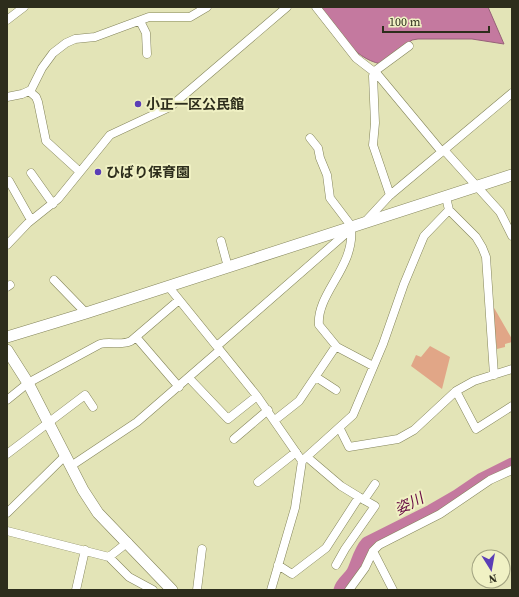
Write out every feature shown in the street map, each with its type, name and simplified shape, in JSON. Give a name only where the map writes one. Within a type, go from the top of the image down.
[{"type":"street","points":[[7,19],[24,7]]},
{"type":"street","points":[[7,97],[29,91],[53,52],[66,43],[75,39],[95,37],[149,17],[184,18],[197,14],[207,7]]},
{"type":"street","points":[[7,245],[30,220],[53,204],[110,135],[170,107],[286,7]]},
{"type":"street","points":[[316,7],[356,58],[374,71],[443,151],[500,212],[512,236]]},
{"type":"street","points":[[140,20],[146,33],[147,54]]},
{"type":"street","points":[[390,195],[373,145],[375,123],[373,76],[374,71],[409,46]]},
{"type":"street","points":[[29,91],[36,97],[38,102],[46,141],[80,172]]},
{"type":"street","points":[[364,222],[390,195],[512,93]]},
{"type":"street","points":[[310,138],[318,148],[320,158],[327,175],[330,198],[351,228],[352,237],[345,262],[325,297],[320,309],[319,325],[336,346],[373,366]]},
{"type":"street","points":[[31,173],[53,204]]},
{"type":"street","points":[[7,337],[351,228],[364,222],[512,175]]},
{"type":"street","points":[[9,181],[30,220]]},
{"type":"street","points":[[446,197],[449,210],[476,237],[486,257],[494,374]]},
{"type":"street","points":[[271,590],[295,508],[304,459],[340,429],[353,415],[383,344],[404,284],[424,236],[449,210]]},
{"type":"street","points":[[72,466],[137,422],[179,387],[219,348],[351,228]]},
{"type":"street","points":[[221,241],[228,266]]},
{"type":"street","points":[[54,280],[86,313]]},
{"type":"street","points":[[168,286],[268,410],[296,452],[341,486],[375,506],[345,549],[336,565]]},
{"type":"street","points":[[7,400],[28,383],[100,344],[113,342],[126,344],[179,300]]},
{"type":"street","points":[[136,337],[179,387]]},
{"type":"street","points":[[275,420],[299,401],[336,346]]},
{"type":"street","points":[[7,350],[28,383],[83,490],[98,513],[128,542],[166,588]]},
{"type":"street","points":[[340,429],[349,447],[398,439],[414,430],[456,391],[474,381],[512,369]]},
{"type":"street","points":[[316,377],[336,390]]},
{"type":"street","points":[[189,378],[228,420],[257,396]]},
{"type":"street","points":[[456,391],[476,429],[512,406]]},
{"type":"street","points":[[7,454],[48,421],[85,395],[93,407]]},
{"type":"street","points":[[234,439],[268,410]]},
{"type":"street","points":[[258,482],[296,452]]},
{"type":"street","points":[[7,513],[66,455]]},
{"type":"street","points":[[349,590],[365,568],[373,551],[379,545],[440,514],[490,480],[512,470]]},
{"type":"street","points":[[278,565],[292,574],[326,548],[361,499],[375,484]]},
{"type":"street","points":[[7,531],[109,557],[129,576],[153,590]]},
{"type":"street","points":[[109,557],[128,542]]},
{"type":"street","points":[[197,590],[202,549]]},
{"type":"street","points":[[76,590],[85,550]]},
{"type":"street","points":[[373,551],[393,590]]},
{"type":"shaded area","points":[[321,7],[488,7],[504,44],[472,39],[418,39],[412,40],[381,64],[371,61],[353,49],[339,33]]},
{"type":"shaded area","points":[[493,306],[512,339],[512,342],[505,344],[505,347],[497,349],[496,342],[494,342]]},
{"type":"shaded area","points":[[430,346],[450,357],[442,389],[411,366],[416,355],[421,357]]},
{"type":"waterway","name":"姿川","points":[[340,590],[342,585],[353,572],[360,553],[367,543],[431,511],[482,479],[512,464]]},
{"type":"place","name":"小正一区公民館","points":[[138,104]]},
{"type":"place","name":"ひばり保育園","points":[[98,172]]}]
